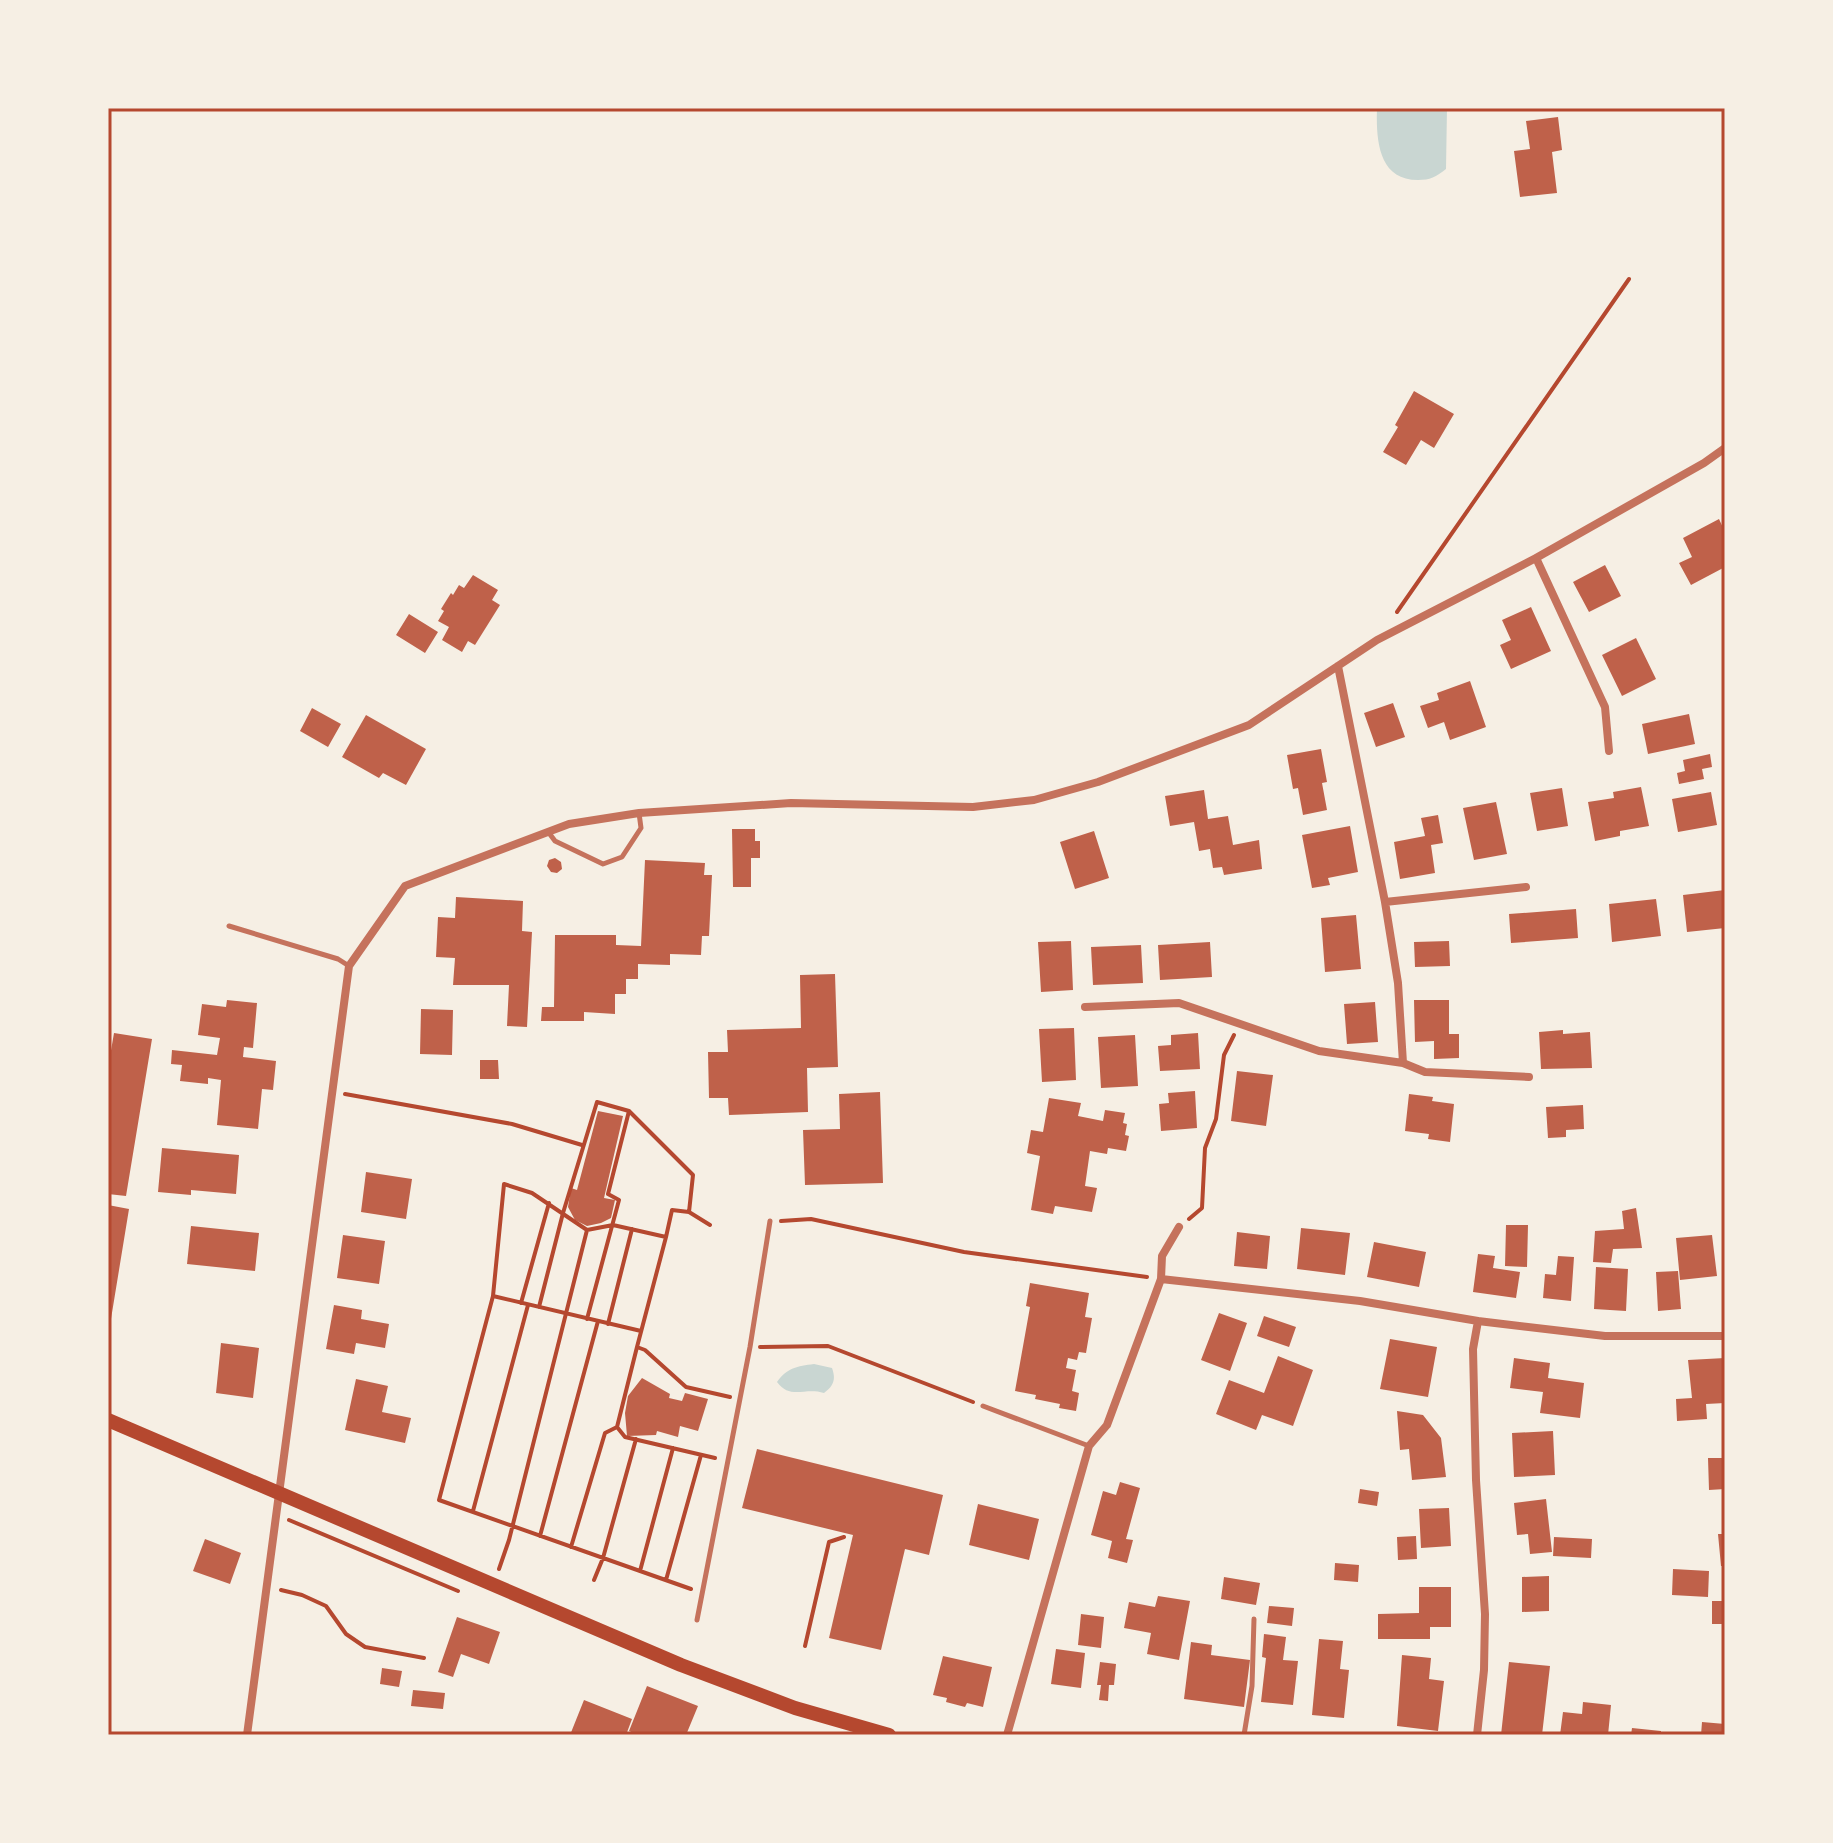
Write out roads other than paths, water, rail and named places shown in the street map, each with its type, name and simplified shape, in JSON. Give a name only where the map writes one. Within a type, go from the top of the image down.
[{"type":"main road","points":[[108,1420],[668,1659],[781,1703],[889,1735]]},
{"type":"street","points":[[247,1735],[349,966],[405,886],[569,824],[639,813],[791,803],[973,807],[1034,800],[1098,782],[1249,725],[1377,640],[1536,558],[1704,463],[1725,448]]},
{"type":"street","points":[[1536,558],[1605,707],[1609,751]]},
{"type":"street","points":[[1338,666],[1385,902],[1398,983],[1403,1063]]},
{"type":"street","points":[[1385,902],[1526,887]]},
{"type":"street","points":[[1085,1007],[1179,1003],[1319,1051],[1403,1063],[1425,1072],[1529,1077]]},
{"type":"street","points":[[1007,1735],[1089,1446],[1107,1425],[1161,1279],[1162,1256],[1179,1227]]},
{"type":"street","points":[[1161,1279],[1360,1301],[1478,1321],[1605,1336],[1725,1336]]},
{"type":"street","points":[[1477,1735],[1484,1670],[1485,1614],[1475,1466],[1473,1349],[1478,1321]]},
{"type":"lane","points":[[548,832],[555,841],[603,864],[622,857],[641,828],[639,813]]},
{"type":"lane","points":[[229,926],[338,959],[349,966]]},
{"type":"lane","points":[[697,1620],[750,1347],[770,1221]]},
{"type":"lane","points":[[983,1406],[1089,1446]]},
{"type":"lane","points":[[1244,1735],[1252,1686],[1254,1619]]}]
